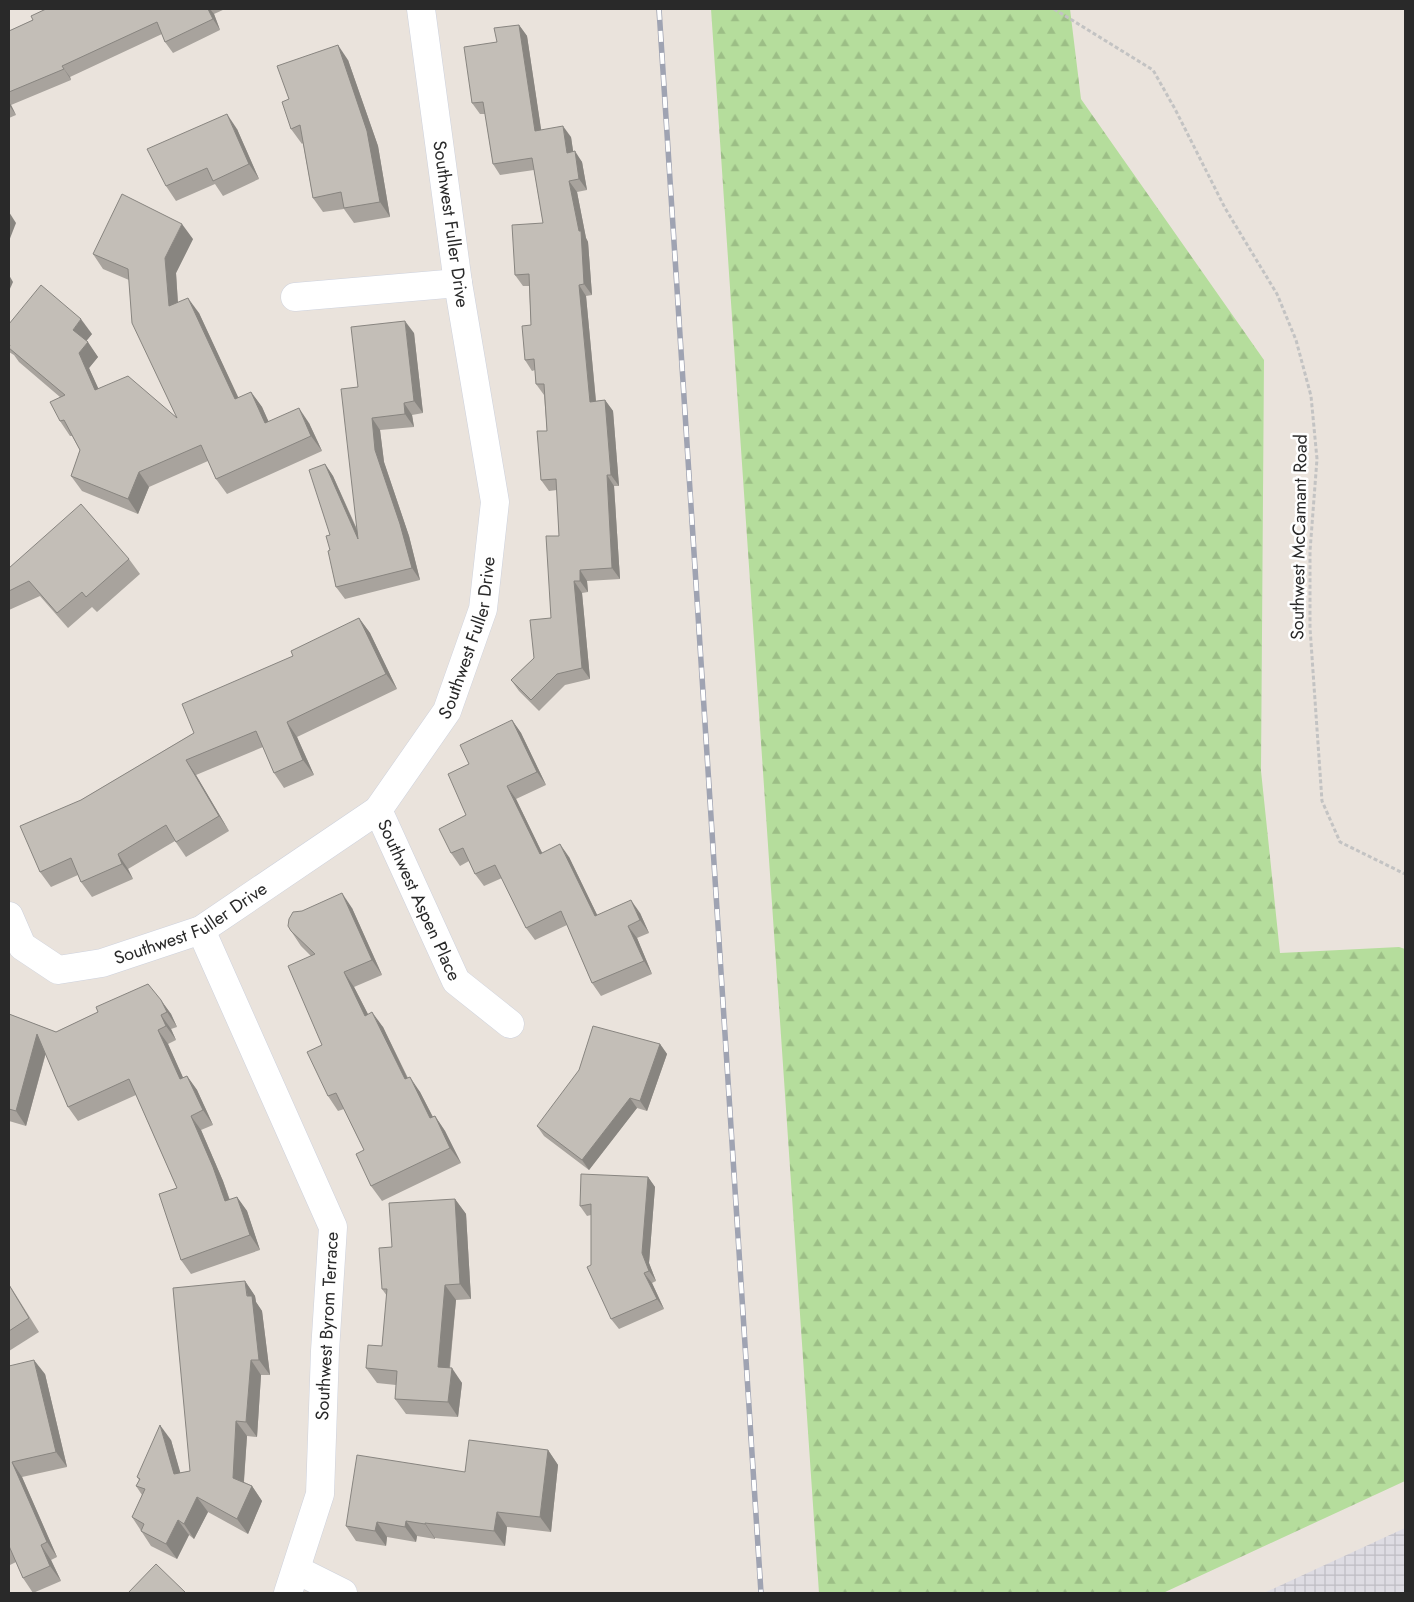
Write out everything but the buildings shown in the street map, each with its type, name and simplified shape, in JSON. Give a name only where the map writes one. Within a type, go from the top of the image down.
[{"type":"street","name":"Southwest Fuller Drive","points":[[9,916],[22,946],[58,970],[102,963],[201,930],[378,810],[448,711],[482,609],[495,502],[458,283],[421,9]]},
{"type":"street","points":[[295,297],[458,283]]},
{"type":"street","name":"Southwest Aspen Place","points":[[378,810],[456,980],[510,1024]]},
{"type":"street","name":"Southwest Byrom Terrace","points":[[201,930],[333,1227],[325,1351],[320,1494],[292,1582]]},
{"type":"street","points":[[292,1582],[344,1593]]},
{"type":"path","name":"Southwest McCamant Road","points":[[1054,9],[1153,70],[1225,208],[1277,294],[1296,340],[1311,396],[1317,459],[1310,551],[1310,628],[1322,801],[1340,842],[1405,874]]},
{"type":"shaded area","points":[[1405,1528],[1405,1593],[1264,1593]]},
{"type":"green space","points":[[711,9],[1070,9],[1081,99],[1264,360],[1261,771],[1280,953],[1399,947],[1405,949],[1405,1481],[1163,1593],[819,1593]]},
{"type":"railway","points":[[659,9],[761,1593]]}]
